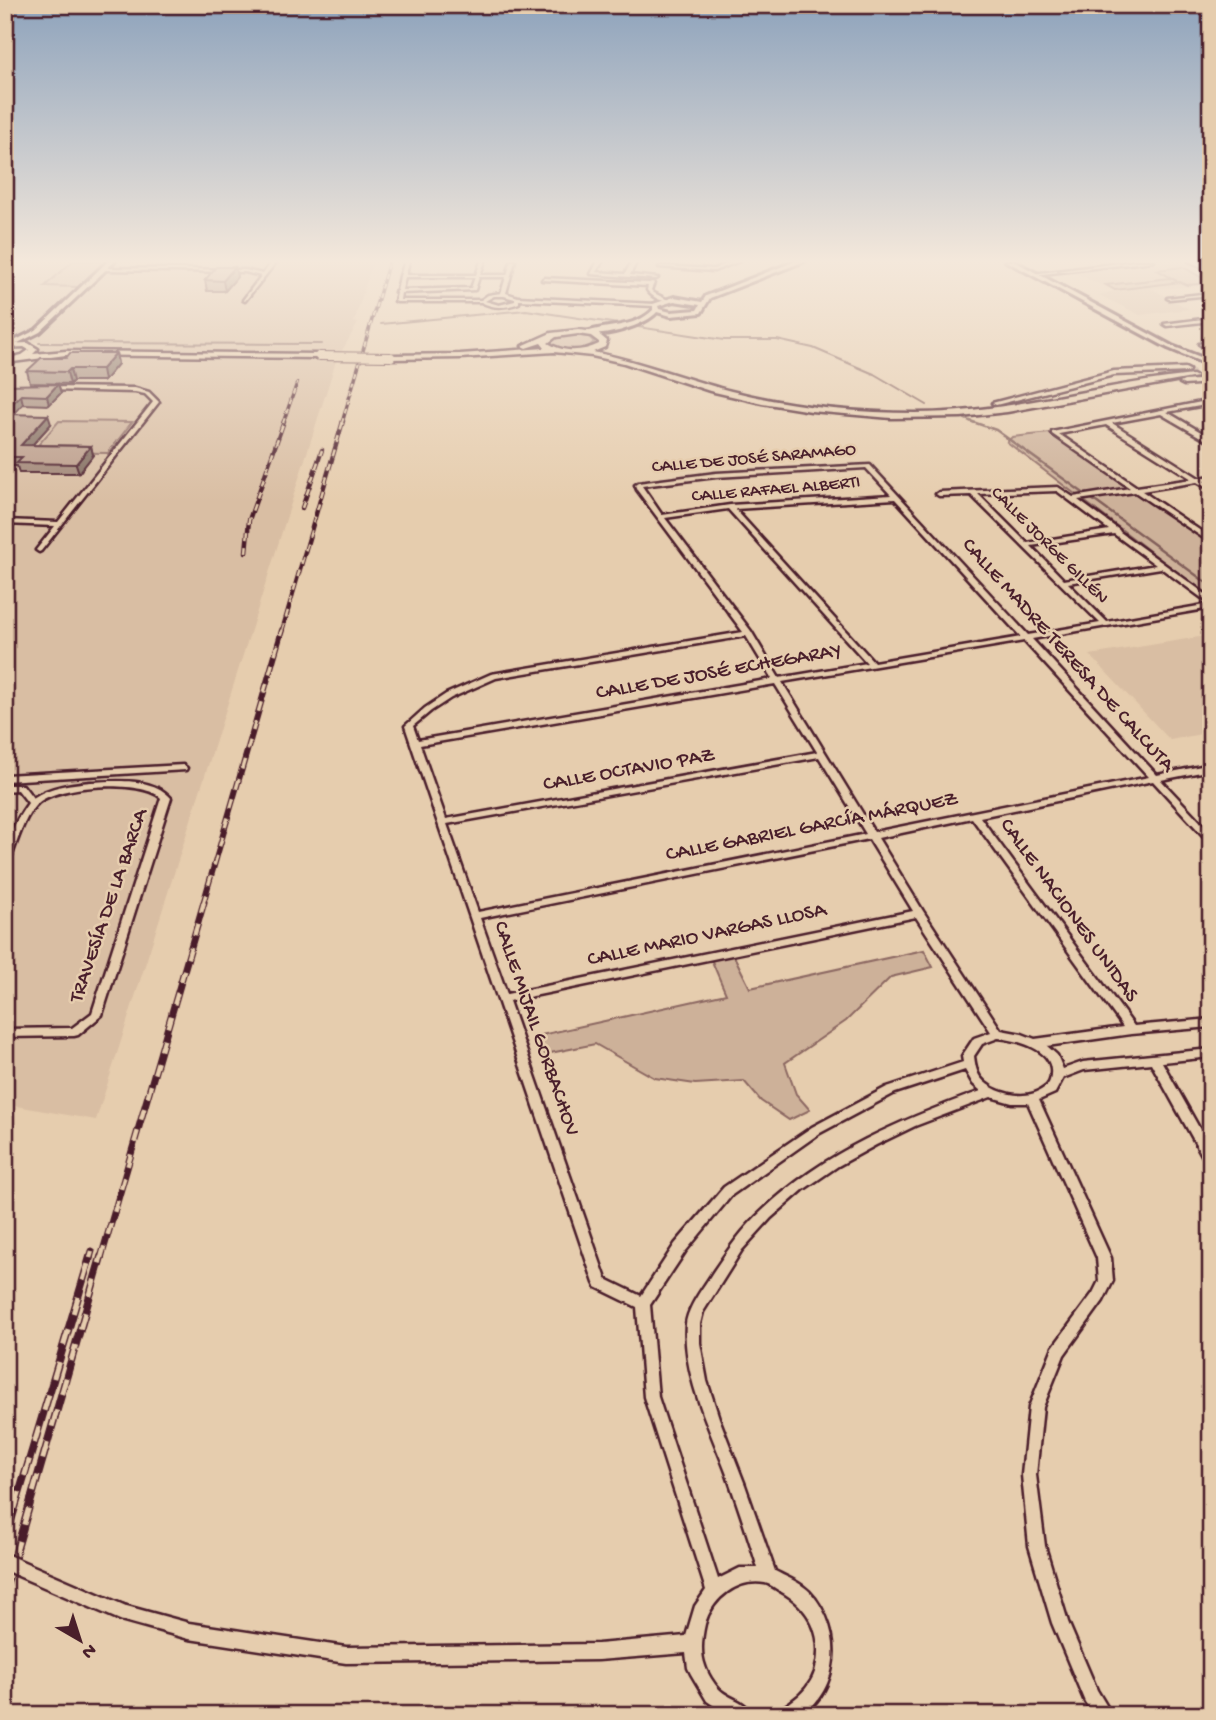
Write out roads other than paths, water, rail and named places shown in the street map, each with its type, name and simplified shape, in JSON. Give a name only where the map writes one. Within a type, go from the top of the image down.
[{"type":"main road","points":[[26,357],[34,352],[32,341]]},
{"type":"main road","points":[[75,341],[320,354]]},
{"type":"main road","points":[[391,354],[510,348],[533,341]]},
{"type":"main road","points":[[546,341],[544,344],[553,350]]},
{"type":"main road","points":[[600,341],[613,352],[757,395],[844,408],[921,411],[1010,405],[1121,381],[1190,376],[1130,384],[1003,410],[900,415]]},
{"type":"main road","points":[[574,352],[592,350],[603,343]]},
{"type":"main road","points":[[5,361],[60,353],[460,356],[553,350],[620,360],[756,400],[830,411],[900,415],[965,416],[1030,411],[1152,388],[1211,381]]},
{"type":"main road","points":[[921,411],[996,402],[1123,372],[1163,369],[1211,372]]},
{"type":"street","points":[[1159,341],[1185,355],[1211,364]]},
{"type":"street","points":[[1202,344],[1211,343]]},
{"type":"street","points":[[39,550],[156,402],[147,393],[135,390],[44,388]]},
{"type":"street","points":[[1211,402],[1054,433],[1211,541]]},
{"type":"street","points":[[1161,411],[1211,441]]},
{"type":"street","points":[[1106,422],[1211,488]]},
{"type":"street","name":"CALLE DE JOSÉ SARAMAGO","points":[[659,517],[638,485],[716,475],[869,466],[897,497]]},
{"type":"street","points":[[1074,499],[1211,478]]},
{"type":"street","points":[[939,494],[1051,488],[1065,492],[1211,604]]},
{"type":"street","name":"CALLE JORGE GILLÉN","points":[[972,492],[1104,623]]},
{"type":"street","name":"CALLE RAFAEL ALBERTI","points":[[659,517],[730,507],[897,497]]},
{"type":"street","name":"CALLE MADRE TERESA DE CALCUTA","points":[[897,497],[1211,839]]},
{"type":"street","points":[[730,507],[873,665]]},
{"type":"street","points":[[659,517],[748,634],[779,681],[919,913],[998,1034]]},
{"type":"street","points":[[5,522],[60,524]]},
{"type":"street","points":[[1025,545],[1117,531]]},
{"type":"street","points":[[1063,582],[1163,566]]},
{"type":"street","name":"CALLE DE JOSÉ ECHEGARAY","points":[[416,743],[1211,604]]},
{"type":"street","points":[[416,743],[409,726],[429,706],[459,689],[494,676],[748,634]]},
{"type":"street","name":"CALLE MIJAIL GORBACHOV","points":[[416,743],[601,1283],[643,1304]]},
{"type":"street","name":"CALLE OCTAVIO PAZ","points":[[443,822],[822,754]]},
{"type":"street","name":"CALLE GABRIEL GARCÍA MÁRQUEZ","points":[[476,916],[1211,767]]},
{"type":"street","points":[[5,778],[183,768]]},
{"type":"street","name":"TRAVESÍA DE LA BARCA","points":[[5,1033],[74,1032],[97,1015],[166,798],[156,789],[132,785],[67,788],[49,792],[32,802]]},
{"type":"street","points":[[5,788],[20,787],[32,802],[5,861]]},
{"type":"street","name":"CALLE NACIONES UNIDAS","points":[[974,815],[1131,1030]]},
{"type":"street","name":"CALLE MARIO VARGAS LLOSA","points":[[504,998],[919,913]]},
{"type":"street","points":[[1036,1043],[1131,1030],[1211,1023]]},
{"type":"street","points":[[998,1034],[1036,1043],[1056,1063],[1058,1074],[1051,1090],[1032,1099],[1004,1098],[991,1092],[980,1084],[968,1065],[968,1056],[978,1041],[998,1034]]},
{"type":"street","points":[[1058,1074],[1083,1066],[1211,1053]]},
{"type":"street","points":[[1154,1058],[1211,1161]]},
{"type":"street","points":[[714,1590],[651,1397],[643,1304],[680,1248],[728,1191],[816,1130],[891,1090],[968,1065]]},
{"type":"street","points":[[769,1577],[714,1422],[695,1355],[693,1321],[730,1254],[787,1195],[843,1155],[939,1110],[991,1092]]},
{"type":"street","points":[[1032,1099],[1104,1258],[1106,1281],[1098,1297],[1058,1351],[1037,1407],[1029,1475],[1037,1546],[1059,1623],[1091,1696],[1104,1715]]},
{"type":"street","points":[[5,1562],[123,1613],[189,1631],[346,1655],[598,1652],[693,1644]]},
{"type":"street","points":[[737,1713],[714,1695],[700,1675],[693,1644],[693,1628],[701,1607],[714,1590],[740,1577],[769,1577],[790,1586],[808,1601],[820,1621],[827,1644],[825,1668],[817,1689],[802,1706],[785,1715]]},
{"type":"waterway","points":[[783,341],[813,348],[874,374],[927,405]]},
{"type":"waterway","points":[[39,343],[322,344]]},
{"type":"waterway","points":[[965,419],[970,421]]},
{"type":"waterway","points":[[970,421],[996,430],[1086,495]]},
{"type":"waterway","points":[[970,421],[975,423]]},
{"type":"waterway","points":[[1092,499],[1211,586]]},
{"type":"tunnel","points":[[1187,374],[1211,373]]},
{"type":"railway","points":[[342,423],[366,341]]},
{"type":"railway","points":[[283,423],[297,383]]},
{"type":"railway","points":[[246,552],[249,520],[284,421]]},
{"type":"railway","points":[[282,631],[343,421]]},
{"type":"railway","points":[[302,508],[322,450]]},
{"type":"railway","points":[[203,904],[282,630]]},
{"type":"railway","points":[[101,1258],[204,902]]},
{"type":"railway","points":[[90,1258],[92,1251]]},
{"type":"railway","points":[[5,1541],[90,1257]]},
{"type":"railway","points":[[5,1590],[101,1257]]}]
